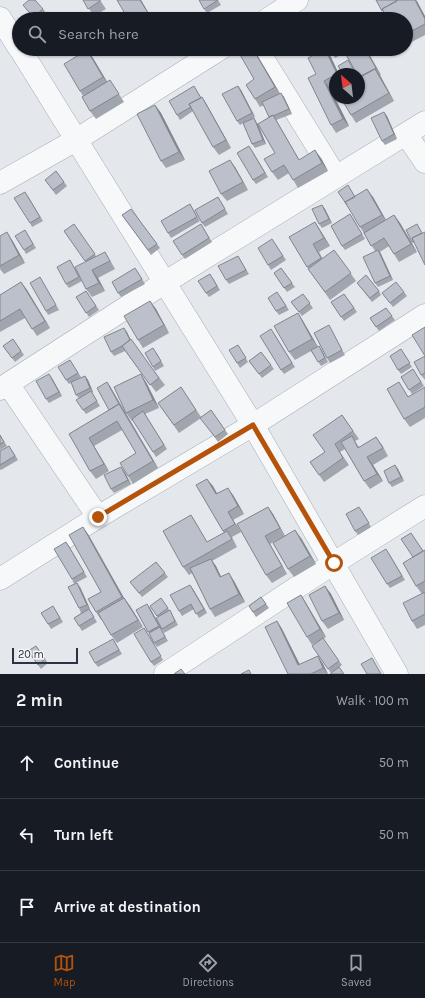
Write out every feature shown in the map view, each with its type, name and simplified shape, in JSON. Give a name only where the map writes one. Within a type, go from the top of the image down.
[{"type":"street","points":[[279,12],[298,0]]},
{"type":"street","points":[[0,18],[12,37]]},
{"type":"street","points":[[24,56],[253,425],[397,674]]},
{"type":"street","points":[[0,183],[76,140],[209,56]]},
{"type":"street","points":[[261,56],[336,177]]},
{"type":"street","points":[[98,517],[4,387],[164,283],[425,122]]},
{"type":"street","points":[[406,134],[425,162]]},
{"type":"street","points":[[0,579],[98,517],[253,425],[425,315]]},
{"type":"street","points":[[165,674],[334,563],[425,506]]},
{"type":"building","points":[[29,0],[35,0],[43,9],[39,12],[29,12],[23,5]]},
{"type":"building","points":[[83,0],[100,0],[100,1],[88,9]]},
{"type":"building","points":[[117,0],[140,0],[147,12],[124,12]]},
{"type":"building","points":[[199,0],[218,0],[204,9]]},
{"type":"building","points":[[376,0],[397,1],[382,9],[382,11]]},
{"type":"building","points":[[398,0],[415,0],[425,19],[425,24],[413,30],[413,12],[384,12],[382,9]]},
{"type":"building","points":[[77,56],[91,56],[103,77],[80,91],[64,64]]},
{"type":"building","points":[[241,56],[257,56],[275,87],[255,99],[246,85],[254,79]]},
{"type":"building","points":[[312,56],[328,56],[334,68],[329,68],[329,78],[324,81],[329,91],[329,104],[336,104],[343,119],[331,125],[308,78],[316,74],[308,58]]},
{"type":"building","points":[[347,56],[369,56],[376,68],[365,74],[365,68],[354,68]]},
{"type":"building","points":[[348,60],[353,68],[339,68],[338,66]]},
{"type":"building","points":[[375,69],[389,93],[351,115],[345,104],[365,104],[365,75]]},
{"type":"building","points":[[110,80],[119,94],[90,111],[82,97]]},
{"type":"building","points":[[194,86],[201,98],[189,104],[191,107],[177,115],[169,101]]},
{"type":"building","points":[[238,86],[252,113],[237,121],[222,94]]},
{"type":"building","points":[[281,93],[289,109],[269,117],[262,102]]},
{"type":"building","points":[[202,97],[226,140],[213,147],[189,104]]},
{"type":"building","points":[[155,105],[179,152],[161,161],[137,114]]},
{"type":"building","points":[[384,112],[394,134],[382,141],[371,118]]},
{"type":"building","points":[[273,115],[299,160],[315,150],[322,163],[293,180],[284,165],[272,172],[264,159],[275,153],[258,124]]},
{"type":"building","points":[[254,118],[263,140],[252,144],[243,123]]},
{"type":"building","points":[[249,146],[265,173],[253,180],[237,153]]},
{"type":"building","points":[[230,160],[243,182],[221,194],[209,171]]},
{"type":"building","points":[[56,171],[64,182],[53,190],[45,180]]},
{"type":"building","points":[[348,185],[355,197],[345,202],[347,205],[338,192]]},
{"type":"building","points":[[367,189],[382,215],[360,227],[345,202]]},
{"type":"building","points":[[25,192],[40,217],[30,223],[14,198]]},
{"type":"building","points":[[218,197],[225,209],[202,223],[195,210]]},
{"type":"building","points":[[190,204],[197,217],[168,233],[161,221]]},
{"type":"building","points":[[322,205],[329,219],[319,224],[312,209]]},
{"type":"building","points":[[131,209],[157,244],[148,250],[122,215]]},
{"type":"building","points":[[350,214],[362,234],[342,246],[331,226]]},
{"type":"building","points":[[394,215],[411,244],[394,254],[384,238],[371,246],[364,233]]},
{"type":"building","points":[[315,222],[324,238],[313,244],[321,258],[307,267],[289,237]]},
{"type":"building","points":[[74,224],[95,254],[85,261],[64,231]]},
{"type":"building","points":[[201,224],[209,238],[182,255],[173,241]]},
{"type":"building","points":[[417,224],[422,233],[412,238],[414,242],[412,242],[406,230]]},
{"type":"building","points":[[25,230],[33,244],[24,250],[15,236]]},
{"type":"building","points":[[7,232],[19,255],[0,266],[0,236]]},
{"type":"building","points":[[425,232],[425,265],[412,238]]},
{"type":"building","points":[[272,239],[283,256],[268,265],[258,248]]},
{"type":"building","points":[[334,250],[351,273],[325,292],[308,269]]},
{"type":"building","points":[[378,250],[390,276],[375,283],[363,257]]},
{"type":"building","points":[[105,252],[110,261],[92,270],[99,283],[86,289],[75,267]]},
{"type":"building","points":[[238,256],[246,270],[226,280],[218,266]]},
{"type":"building","points":[[70,260],[79,277],[66,284],[57,267]]},
{"type":"building","points":[[135,268],[142,279],[118,293],[112,282]]},
{"type":"building","points":[[281,268],[292,283],[284,288],[274,273]]},
{"type":"building","points":[[210,274],[217,286],[206,293],[198,281]]},
{"type":"building","points":[[366,275],[379,291],[370,298],[357,283]]},
{"type":"building","points":[[40,277],[56,305],[46,311],[30,283]]},
{"type":"building","points":[[21,282],[45,321],[32,329],[20,309],[0,321],[0,295]]},
{"type":"building","points":[[396,282],[404,292],[390,303],[382,293]]},
{"type":"building","points":[[86,291],[96,306],[86,313],[76,297]]},
{"type":"building","points":[[277,292],[286,306],[276,311],[268,298]]},
{"type":"building","points":[[303,294],[310,303],[299,312],[291,302]]},
{"type":"building","points":[[344,294],[354,308],[341,317],[331,302]]},
{"type":"building","points":[[150,301],[164,325],[138,340],[124,316]]},
{"type":"building","points":[[386,308],[392,316],[376,327],[370,318]]},
{"type":"building","points":[[298,313],[312,339],[289,352],[274,326]]},
{"type":"building","points":[[329,325],[342,350],[327,358],[314,333]]},
{"type":"building","points":[[425,327],[425,356],[412,335]]},
{"type":"building","points":[[124,328],[130,340],[111,352],[104,337]]},
{"type":"building","points":[[271,329],[292,363],[281,370],[260,336]]},
{"type":"building","points":[[13,339],[21,351],[12,358],[3,346]]},
{"type":"building","points":[[131,339],[159,378],[150,385],[122,346]]},
{"type":"building","points":[[238,345],[246,358],[237,363],[229,350]]},
{"type":"building","points":[[319,346],[325,358],[318,362],[311,350]]},
{"type":"building","points":[[153,348],[161,361],[153,367],[145,353]]},
{"type":"building","points":[[401,349],[410,363],[398,370],[390,356]]},
{"type":"building","points":[[261,352],[271,365],[259,374],[249,361]]},
{"type":"building","points":[[425,356],[425,373],[421,375],[414,362]]},
{"type":"building","points":[[70,360],[78,373],[66,380],[58,367]]},
{"type":"building","points":[[413,369],[421,382],[409,390],[401,377]]},
{"type":"building","points":[[49,374],[59,392],[46,399],[36,381]]},
{"type":"building","points":[[141,374],[153,400],[126,413],[114,387]]},
{"type":"building","points":[[85,376],[90,388],[76,395],[71,382]]},
{"type":"building","points":[[107,382],[119,404],[109,410],[97,388]]},
{"type":"building","points":[[399,382],[408,397],[425,387],[425,407],[404,419],[387,389]]},
{"type":"building","points":[[181,387],[196,410],[174,425],[158,403]]},
{"type":"building","points":[[91,391],[97,401],[83,410],[76,400]]},
{"type":"building","points":[[119,404],[153,461],[128,476],[120,463],[136,453],[117,421],[89,438],[104,464],[90,471],[69,434]]},
{"type":"building","points":[[211,410],[225,430],[215,437],[200,418]]},
{"type":"building","points":[[143,411],[164,445],[153,452],[132,419]]},
{"type":"building","points":[[342,415],[353,431],[335,444],[343,458],[319,475],[310,462],[325,452],[313,435]]},
{"type":"building","points":[[0,435],[4,442],[0,444]]},
{"type":"building","points":[[352,436],[358,448],[376,437],[383,448],[367,457],[377,474],[364,481],[341,442]]},
{"type":"building","points":[[9,446],[15,456],[0,465],[0,451]]},
{"type":"building","points":[[395,465],[401,477],[389,483],[384,471]]},
{"type":"building","points":[[121,467],[128,480],[111,489],[104,475]]},
{"type":"building","points":[[207,479],[216,494],[228,488],[238,506],[228,512],[235,524],[223,531],[196,485]]},
{"type":"building","points":[[268,507],[280,528],[265,536],[282,566],[266,575],[237,524]]},
{"type":"building","points":[[359,507],[369,523],[355,531],[346,514]]},
{"type":"building","points":[[191,515],[207,542],[227,531],[232,539],[183,567],[163,531]]},
{"type":"building","points":[[83,527],[122,597],[96,612],[88,599],[101,592],[69,535]]},
{"type":"building","points":[[295,530],[310,556],[288,569],[273,543]]},
{"type":"building","points":[[411,533],[423,551],[413,557],[401,539]]},
{"type":"building","points":[[66,542],[84,572],[72,579],[54,549]]},
{"type":"building","points":[[386,549],[402,576],[387,584],[371,558]]},
{"type":"building","points":[[425,550],[425,581],[416,586],[403,563]]},
{"type":"building","points":[[211,559],[220,577],[229,573],[239,594],[210,609],[190,568]]},
{"type":"building","points":[[156,562],[165,573],[139,593],[130,582]]},
{"type":"building","points":[[77,583],[87,605],[79,608],[68,587]]},
{"type":"building","points":[[190,585],[204,609],[196,614],[191,604],[179,611],[170,595]]},
{"type":"building","points":[[325,586],[339,613],[322,621],[309,595]]},
{"type":"building","points":[[425,592],[425,614],[412,621],[403,603]]},
{"type":"building","points":[[301,595],[320,629],[307,637],[287,603]]},
{"type":"building","points":[[261,597],[266,604],[253,612],[249,606]]},
{"type":"building","points":[[124,598],[138,620],[111,635],[98,613]]},
{"type":"building","points":[[161,598],[168,608],[157,616],[150,606]]},
{"type":"building","points":[[147,604],[159,626],[148,632],[136,610]]},
{"type":"building","points":[[53,606],[60,618],[48,624],[41,613]]},
{"type":"building","points":[[89,609],[94,617],[79,626],[74,618]]},
{"type":"building","points":[[170,610],[175,621],[162,629],[156,618]]},
{"type":"building","points":[[277,621],[298,665],[318,656],[323,668],[311,674],[288,674],[265,627]]},
{"type":"building","points":[[160,627],[165,637],[154,643],[149,633]]},
{"type":"building","points":[[144,628],[161,656],[151,662],[134,634]]},
{"type":"building","points":[[323,638],[339,661],[328,669],[312,646]]},
{"type":"building","points":[[113,639],[119,650],[95,663],[89,652]]},
{"type":"building","points":[[36,646],[45,659],[38,665],[28,651]]},
{"type":"building","points":[[372,658],[381,674],[367,674],[361,664]]},
{"type":"building","points":[[339,667],[344,674],[330,674]]},
{"type":"building","points":[[181,669],[185,674],[174,674]]},
{"type":"building","points":[[249,670],[251,674],[241,674]]},
{"type":"route","points":[[98,517],[253,425],[334,563]]}]
